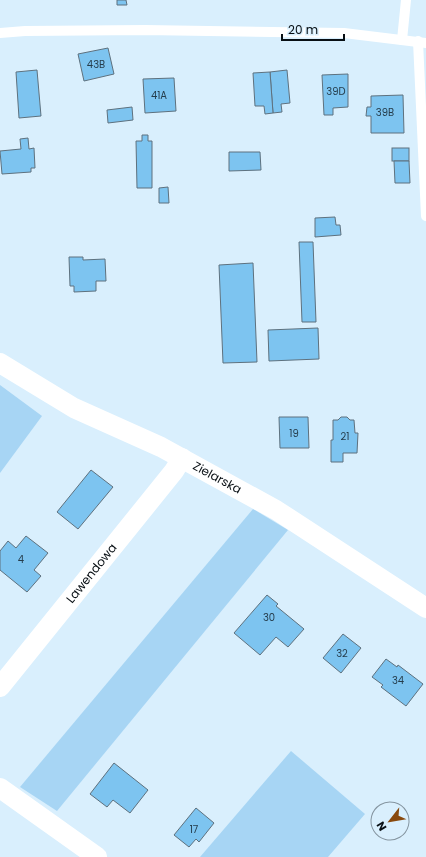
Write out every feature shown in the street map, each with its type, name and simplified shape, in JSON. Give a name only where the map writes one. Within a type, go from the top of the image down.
[{"type":"street","name":"Zielarska","points":[[0,363],[74,408],[161,447],[276,510],[426,608]]},
{"type":"street","name":"Lawendowa","points":[[0,687],[169,477],[182,458]]},
{"type":"street","points":[[0,788],[97,857]]},
{"type":"lane","points":[[402,40],[406,0]]},
{"type":"lane","points":[[0,33],[25,31],[144,30],[344,33],[422,42],[426,216]]},
{"type":"shaded area","points":[[0,385],[42,416],[0,473]]},
{"type":"shaded area","points":[[253,509],[288,530],[57,811],[20,787]]},
{"type":"shaded area","points":[[291,751],[365,814],[328,857],[200,857]]},
{"type":"building","points":[[117,0],[126,0],[127,5],[117,5]]},
{"type":"building","points":[[108,48],[114,74],[84,81],[78,54]]},
{"type":"building","points":[[37,70],[41,116],[19,118],[16,72]]},
{"type":"building","points":[[287,70],[290,103],[281,104],[282,112],[273,113],[270,72]]},
{"type":"building","points":[[270,72],[273,113],[265,114],[264,106],[255,106],[253,73]]},
{"type":"building","points":[[348,74],[348,107],[333,108],[333,115],[324,115],[322,75]]},
{"type":"building","points":[[174,78],[176,111],[145,113],[143,79]]},
{"type":"building","points":[[403,95],[404,133],[371,133],[371,116],[366,116],[367,107],[371,107],[371,96]]},
{"type":"building","points":[[132,107],[133,120],[108,123],[107,110]]},
{"type":"building","points":[[142,135],[148,135],[148,141],[152,141],[152,188],[137,188],[136,141],[142,141]]},
{"type":"building","points":[[28,138],[29,149],[34,148],[35,168],[31,168],[31,172],[2,174],[0,151],[21,149],[20,139]]},
{"type":"building","points":[[392,148],[409,148],[409,161],[392,161]]},
{"type":"building","points":[[229,152],[260,152],[261,170],[229,171]]},
{"type":"building","points":[[394,161],[409,161],[410,183],[395,183]]},
{"type":"building","points":[[168,187],[169,203],[159,203],[159,188]]},
{"type":"building","points":[[335,217],[336,225],[340,225],[341,235],[315,237],[315,218]]},
{"type":"building","points":[[299,242],[313,242],[316,322],[302,322]]},
{"type":"building","points":[[69,257],[83,257],[83,260],[105,259],[106,281],[96,281],[96,291],[74,292],[74,286],[70,286]]},
{"type":"building","points":[[253,263],[257,362],[223,363],[219,265]]},
{"type":"building","points":[[318,328],[319,359],[269,361],[268,330]]},
{"type":"building","points":[[279,417],[308,417],[309,448],[280,448]]},
{"type":"building","points":[[341,417],[347,417],[350,420],[354,420],[355,433],[358,433],[357,453],[343,453],[343,462],[331,462],[333,420],[338,420]]},
{"type":"building","points":[[91,470],[113,487],[78,529],[57,512]]},
{"type":"building","points":[[26,536],[48,553],[34,570],[41,576],[27,592],[0,570],[0,551],[8,541],[16,548]]},
{"type":"building","points":[[267,595],[278,604],[276,606],[304,629],[288,647],[276,637],[260,655],[234,633]]},
{"type":"building","points":[[343,634],[361,648],[341,673],[323,658]]},
{"type":"building","points":[[386,659],[397,667],[398,665],[423,684],[406,706],[381,687],[383,685],[372,677]]},
{"type":"building","points":[[114,763],[148,790],[130,813],[113,800],[107,807],[90,794]]},
{"type":"building","points":[[196,808],[214,823],[199,842],[196,839],[189,847],[174,835]]}]
